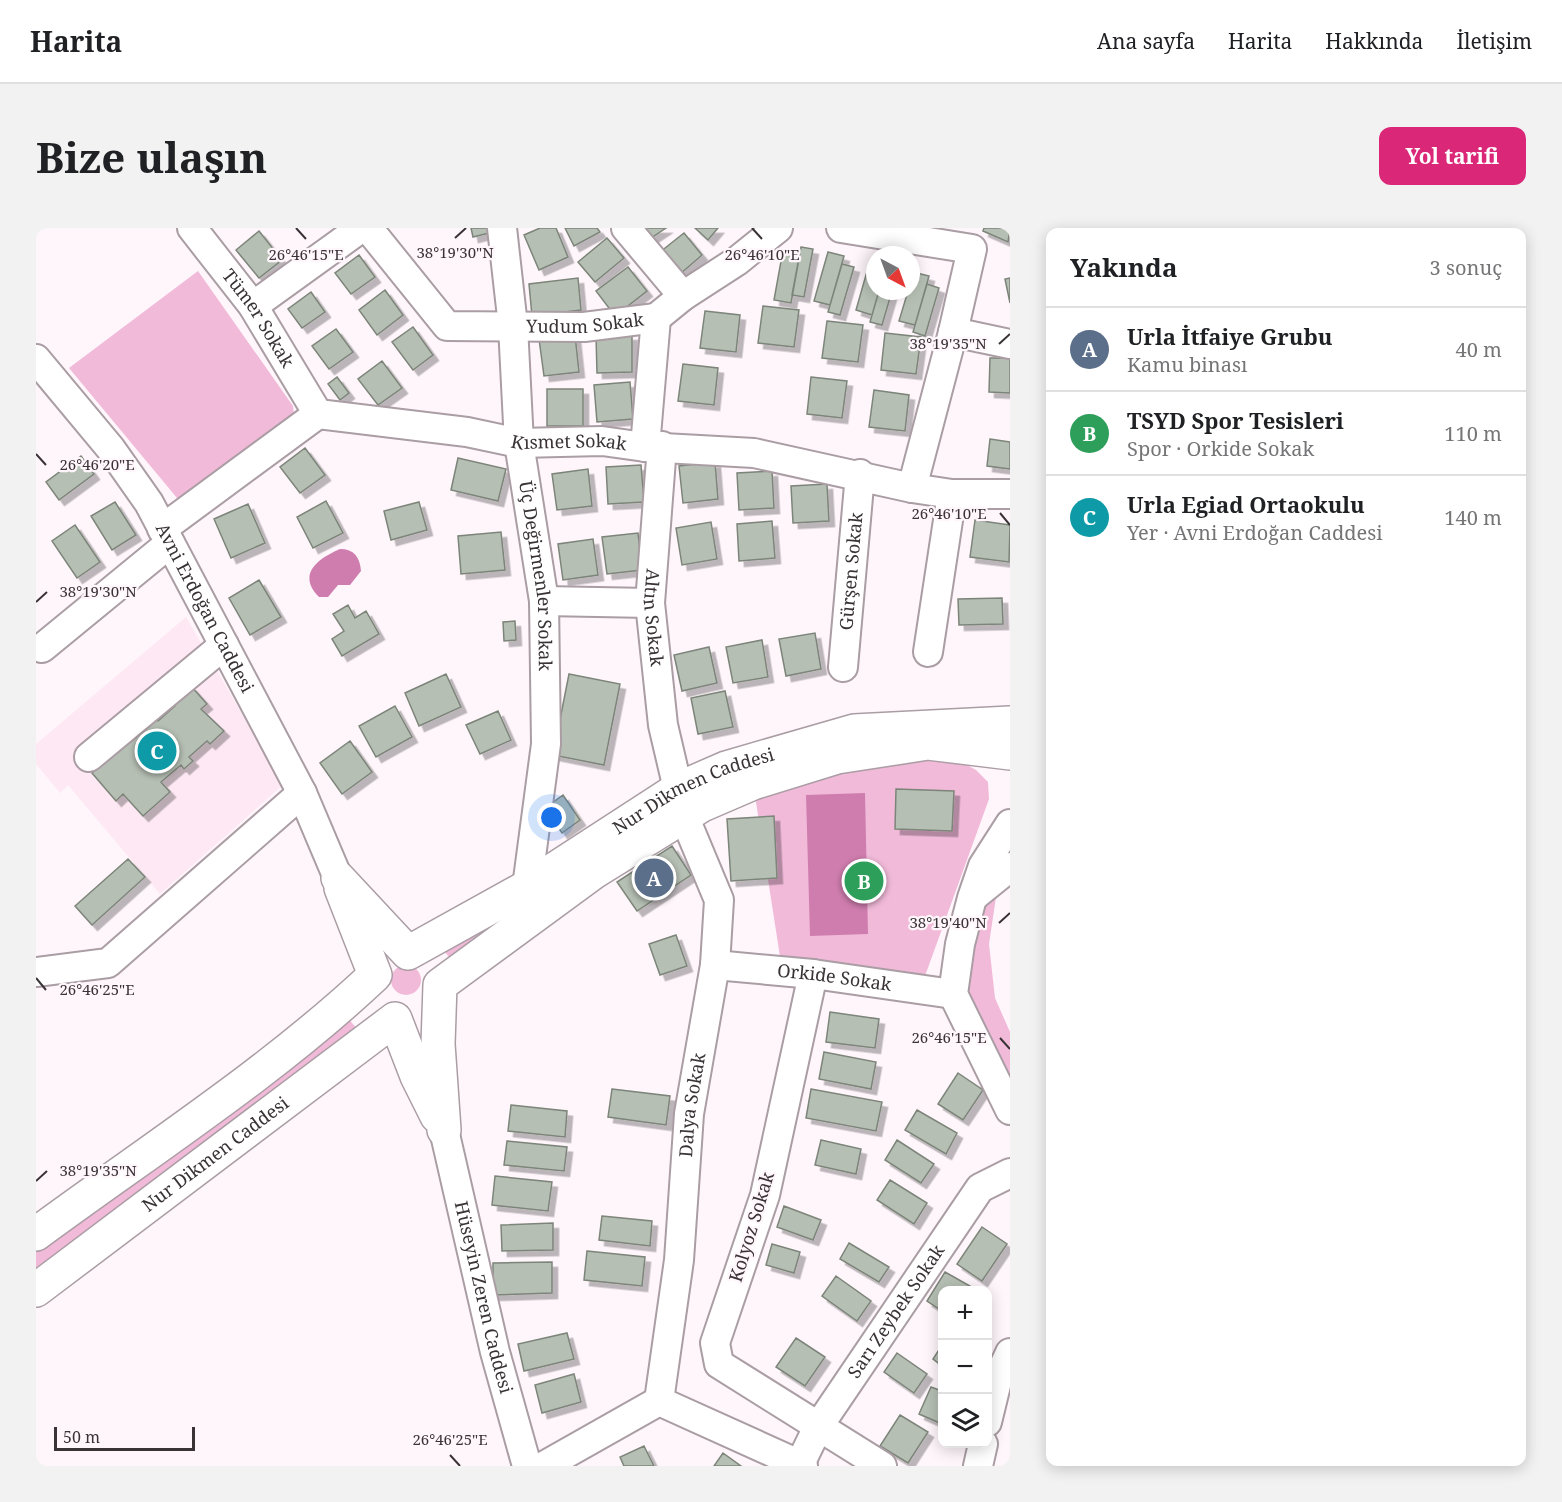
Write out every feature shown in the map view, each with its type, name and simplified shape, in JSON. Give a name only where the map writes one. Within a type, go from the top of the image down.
[{"type":"main road","name":"Nur Dikmen Caddesi","points":[[440,985],[594,872],[726,768],[854,731],[1009,743]]},
{"type":"main road","name":"Nur Dikmen Caddesi","points":[[375,975],[388,959],[410,953],[408,953],[681,803]]},
{"type":"main road","points":[[338,878],[408,953],[431,963],[437,972],[440,985],[438,1044],[444,1130]]},
{"type":"main road","points":[[338,878],[375,975],[373,988],[375,999],[381,1009],[395,1019],[412,1020],[427,1013],[438,1000],[440,985]]},
{"type":"main road","points":[[36,1234],[288,1050],[343,1005],[375,975]]},
{"type":"main road","name":"Nur Dikmen Caddesi","points":[[36,1290],[395,1019]]},
{"type":"main road","points":[[395,1019],[417,1076],[444,1130]]},
{"type":"street","name":"Tümer Sokak","points":[[192,228],[253,306],[318,414]]},
{"type":"street","points":[[253,306],[361,228]]},
{"type":"street","name":"Yudum Sokak","points":[[368,228],[447,326],[584,327],[656,318]]},
{"type":"street","name":"Üç Değirmenler Sokak","points":[[502,228],[513,326],[519,443],[544,601],[546,744],[526,887]]},
{"type":"street","points":[[626,228],[682,296]]},
{"type":"street","points":[[656,318],[682,296],[737,261],[778,228]]},
{"type":"street","points":[[841,228],[972,249],[912,488]]},
{"type":"street","name":"Altın Sokak","points":[[656,318],[650,603],[663,725],[681,803]]},
{"type":"street","points":[[953,332],[1010,344]]},
{"type":"street","name":"Avni Erdoğan Caddesi","points":[[36,358],[111,449],[149,503],[302,793],[338,878]]},
{"type":"street","points":[[42,648],[166,536],[318,414]]},
{"type":"street","name":"Kısmet Sokak","points":[[318,414],[467,432],[519,443],[602,441],[653,447],[754,453],[860,474],[912,488],[952,494],[1010,494]]},
{"type":"street","name":"Gürşen Sokak","points":[[843,667],[860,474]]},
{"type":"street","points":[[928,652],[952,494]]},
{"type":"street","points":[[544,601],[650,603]]},
{"type":"street","points":[[89,757],[224,645]]},
{"type":"street","points":[[36,972],[108,963],[302,793]]},
{"type":"street","name":"Dalya Sokak","points":[[659,1401],[679,1260],[689,1114],[715,964],[719,900],[681,803]]},
{"type":"street","points":[[1010,824],[983,866],[972,898],[960,944],[953,994],[1010,1110]]},
{"type":"street","points":[[972,898],[1010,867]]},
{"type":"street","name":"Orkide Sokak","points":[[715,964],[813,974],[953,994]]},
{"type":"street","name":"Kolyoz Sokak","points":[[813,974],[765,1195],[715,1343],[719,1364],[882,1466]]},
{"type":"street","name":"Hüseyin Zeren Caddesi","points":[[444,1130],[495,1352],[527,1466]]},
{"type":"street","name":"Sarı Zeybek Sokak","points":[[801,1465],[818,1427],[980,1188],[1010,1173]]},
{"type":"street","points":[[992,1402],[997,1381],[1010,1353]]},
{"type":"street","points":[[544,1466],[659,1401],[801,1465]]},
{"type":"street","points":[[978,1466],[982,1448]]},
{"type":"shaded area","points":[[198,271],[293,406],[295,424],[182,504],[69,368]]},
{"type":"shaded area","points":[[340,549],[353,552],[361,571],[350,585],[338,585],[328,597],[319,597],[312,589],[310,574],[318,562]]},
{"type":"shaded area","points":[[186,617],[283,785],[160,894],[68,785],[60,793],[36,764],[36,744]]},
{"type":"shaded area","points":[[928,743],[976,770],[988,782],[989,799],[925,976],[781,963],[753,783]]},
{"type":"shaded area","points":[[865,793],[868,934],[810,936],[806,795]]},
{"type":"shaded area","points":[[996,897],[989,944],[995,998],[1010,1032],[1010,1075],[953,994],[972,898]]},
{"type":"shaded area","points":[[505,914],[453,962],[440,946]]},
{"type":"shaded area","points":[[406,965],[412,966],[420,974],[420,986],[412,994],[406,995],[400,994],[392,986],[391,980],[392,974],[400,966]]},
{"type":"shaded area","points":[[346,1016],[359,1031],[36,1270],[36,1245]]},
{"type":"building","points":[[471,228],[488,228],[489,233],[473,237]]},
{"type":"building","points":[[540,228],[556,228],[568,257],[539,270],[524,235]]},
{"type":"building","points":[[565,228],[597,228],[600,232],[574,246]]},
{"type":"building","points":[[644,228],[666,228],[651,238]]},
{"type":"building","points":[[695,228],[718,228],[708,240]]},
{"type":"building","points":[[984,228],[1010,228],[1008,242],[983,231]]},
{"type":"building","points":[[259,231],[282,260],[259,278],[236,250]]},
{"type":"building","points":[[684,233],[702,255],[679,275],[660,252]]},
{"type":"building","points":[[607,238],[624,258],[595,282],[578,262]]},
{"type":"building","points":[[801,247],[813,249],[804,297],[792,295]]},
{"type":"building","points":[[783,250],[800,253],[791,303],[774,300]]},
{"type":"building","points":[[828,252],[844,256],[830,305],[814,301]]},
{"type":"building","points":[[359,255],[375,277],[351,294],[335,273]]},
{"type":"building","points":[[842,264],[854,267],[840,315],[828,312]]},
{"type":"building","points":[[628,267],[647,291],[615,316],[596,291]]},
{"type":"building","points":[[920,274],[929,276],[915,325],[899,321],[905,300],[920,300]]},
{"type":"building","points":[[866,275],[866,300],[876,300],[872,315],[856,310]]},
{"type":"building","points":[[578,278],[581,310],[532,316],[529,284]]},
{"type":"building","points":[[1010,278],[1010,303],[1005,279]]},
{"type":"building","points":[[927,284],[939,288],[925,336],[913,332]]},
{"type":"building","points":[[385,290],[403,315],[377,335],[359,310]]},
{"type":"building","points":[[311,292],[325,312],[302,328],[288,309]]},
{"type":"building","points":[[876,300],[889,300],[882,325],[870,322]]},
{"type":"building","points":[[763,306],[799,310],[794,347],[758,343]]},
{"type":"building","points":[[705,311],[740,315],[736,352],[700,348]]},
{"type":"building","points":[[827,321],[863,325],[858,362],[822,358]]},
{"type":"building","points":[[413,327],[433,355],[413,370],[392,342]]},
{"type":"building","points":[[336,329],[353,352],[329,369],[312,346]]},
{"type":"building","points":[[885,333],[921,337],[916,374],[881,370]]},
{"type":"building","points":[[575,335],[579,372],[544,376],[539,339]]},
{"type":"building","points":[[632,335],[632,372],[597,373],[596,336]]},
{"type":"building","points":[[990,358],[1010,358],[1010,393],[989,392]]},
{"type":"building","points":[[382,361],[402,388],[378,405],[358,379]]},
{"type":"building","points":[[683,364],[718,368],[714,405],[678,401]]},
{"type":"building","points":[[337,377],[349,393],[340,400],[328,384]]},
{"type":"building","points":[[811,377],[847,381],[842,418],[807,414]]},
{"type":"building","points":[[630,382],[633,419],[597,422],[594,385]]},
{"type":"building","points":[[547,389],[583,389],[583,426],[547,426]]},
{"type":"building","points":[[874,390],[909,395],[905,431],[869,427]]},
{"type":"building","points":[[990,439],[1010,442],[1010,469],[987,466]]},
{"type":"building","points":[[305,448],[325,475],[300,493],[280,467]]},
{"type":"building","points":[[81,456],[94,474],[59,500],[46,482]]},
{"type":"building","points":[[458,458],[506,469],[498,501],[451,490]]},
{"type":"building","points":[[715,462],[718,499],[683,503],[679,466]]},
{"type":"building","points":[[641,465],[644,502],[608,504],[606,467]]},
{"type":"building","points":[[588,469],[592,506],[557,510],[552,474]]},
{"type":"building","points":[[772,471],[774,508],[739,510],[737,473]]},
{"type":"building","points":[[827,484],[829,521],[793,523],[791,486]]},
{"type":"building","points":[[326,501],[343,533],[313,548],[297,517]]},
{"type":"building","points":[[115,502],[136,535],[112,550],[91,516]]},
{"type":"building","points":[[419,502],[427,530],[391,540],[384,511]]},
{"type":"building","points":[[248,504],[265,543],[231,558],[214,519]]},
{"type":"building","points":[[975,520],[1010,525],[1009,562],[970,557]]},
{"type":"building","points":[[772,521],[775,558],[739,561],[737,524]]},
{"type":"building","points":[[711,522],[717,559],[682,565],[676,528]]},
{"type":"building","points":[[75,525],[100,562],[77,578],[52,541]]},
{"type":"building","points":[[501,532],[505,570],[461,574],[458,536]]},
{"type":"building","points":[[638,533],[642,570],[607,574],[602,537]]},
{"type":"building","points":[[593,539],[598,575],[563,580],[558,544]]},
{"type":"building","points":[[259,580],[281,617],[250,635],[229,598]]},
{"type":"building","points":[[1002,598],[1003,624],[959,625],[958,599]]},
{"type":"building","points":[[348,605],[355,618],[366,611],[379,634],[342,656],[332,639],[344,631],[333,614]]},
{"type":"building","points":[[515,621],[516,640],[504,641],[503,622]]},
{"type":"building","points":[[815,633],[821,669],[786,676],[779,639]]},
{"type":"building","points":[[762,640],[768,677],[733,683],[726,647]]},
{"type":"building","points":[[709,647],[717,683],[682,691],[674,655]]},
{"type":"building","points":[[446,674],[461,707],[419,726],[405,693]]},
{"type":"building","points":[[569,674],[620,684],[604,765],[553,755]]},
{"type":"building","points":[[191,686],[207,704],[201,709],[224,731],[210,744],[207,741],[189,757],[193,761],[184,769],[181,765],[161,782],[170,792],[143,816],[123,794],[116,801],[92,773],[155,718],[158,721],[175,706],[172,702]]},
{"type":"building","points":[[725,691],[733,727],[698,734],[691,698]]},
{"type":"building","points":[[395,706],[412,737],[376,757],[359,726]]},
{"type":"building","points":[[498,711],[511,740],[480,754],[466,725]]},
{"type":"building","points":[[350,741],[372,772],[342,794],[320,763]]},
{"type":"building","points":[[896,789],[954,791],[952,831],[895,829]]},
{"type":"building","points":[[563,795],[580,820],[562,833],[545,808]]},
{"type":"building","points":[[774,816],[777,878],[731,881],[727,819]]},
{"type":"building","points":[[672,846],[691,875],[637,911],[617,882]]},
{"type":"building","points":[[128,859],[145,877],[92,925],[75,906]]},
{"type":"building","points":[[676,935],[687,966],[660,975],[649,944]]},
{"type":"building","points":[[830,1012],[879,1019],[875,1048],[826,1042]]},
{"type":"building","points":[[824,1052],[876,1062],[871,1089],[819,1079]]},
{"type":"building","points":[[958,1073],[983,1090],[963,1120],[938,1104]]},
{"type":"building","points":[[612,1089],[670,1096],[666,1125],[608,1117]]},
{"type":"building","points":[[811,1089],[882,1102],[876,1131],[806,1118]]},
{"type":"building","points":[[511,1105],[567,1111],[565,1137],[508,1131]]},
{"type":"building","points":[[917,1110],[957,1133],[946,1154],[905,1130]]},
{"type":"building","points":[[821,1140],[861,1149],[856,1174],[815,1165]]},
{"type":"building","points":[[897,1140],[934,1164],[921,1183],[885,1160]]},
{"type":"building","points":[[507,1141],[567,1147],[564,1171],[504,1165]]},
{"type":"building","points":[[495,1176],[552,1182],[548,1211],[492,1205]]},
{"type":"building","points":[[890,1180],[927,1203],[914,1224],[877,1200]]},
{"type":"building","points":[[784,1206],[821,1220],[813,1240],[777,1227]]},
{"type":"building","points":[[602,1216],[652,1221],[650,1246],[599,1240]]},
{"type":"building","points":[[553,1223],[553,1250],[502,1251],[501,1225]]},
{"type":"building","points":[[982,1227],[1007,1244],[982,1281],[957,1264]]},
{"type":"building","points":[[849,1243],[889,1267],[879,1282],[840,1259]]},
{"type":"building","points":[[772,1244],[800,1252],[794,1273],[766,1265]]},
{"type":"building","points":[[587,1251],[645,1257],[642,1286],[584,1280]]},
{"type":"building","points":[[552,1262],[552,1293],[493,1295],[493,1263]]},
{"type":"building","points":[[945,1272],[970,1286],[938,1286],[938,1308],[927,1301]]},
{"type":"building","points":[[836,1276],[871,1301],[857,1321],[822,1296]]},
{"type":"building","points":[[567,1333],[574,1359],[524,1371],[518,1344]]},
{"type":"building","points":[[796,1338],[825,1357],[805,1386],[776,1367]]},
{"type":"building","points":[[938,1351],[938,1363],[933,1359]]},
{"type":"building","points":[[897,1353],[927,1374],[914,1393],[884,1372]]},
{"type":"building","points":[[574,1374],[581,1402],[542,1413],[535,1385]]},
{"type":"building","points":[[931,1387],[938,1390],[938,1422],[919,1414]]},
{"type":"building","points":[[900,1415],[928,1432],[908,1463],[880,1446]]},
{"type":"building","points":[[644,1446],[654,1466],[624,1466],[620,1457]]},
{"type":"building","points":[[723,1453],[741,1466],[714,1466]]},
{"type":"place","name":"Urla Egiad Ortaokulu","points":[[157,751]]},
{"type":"place","name":"Urla İtfaiye Grubu","points":[[654,878]]},
{"type":"place","name":"TSYD Spor Tesisleri","points":[[864,881]]}]
